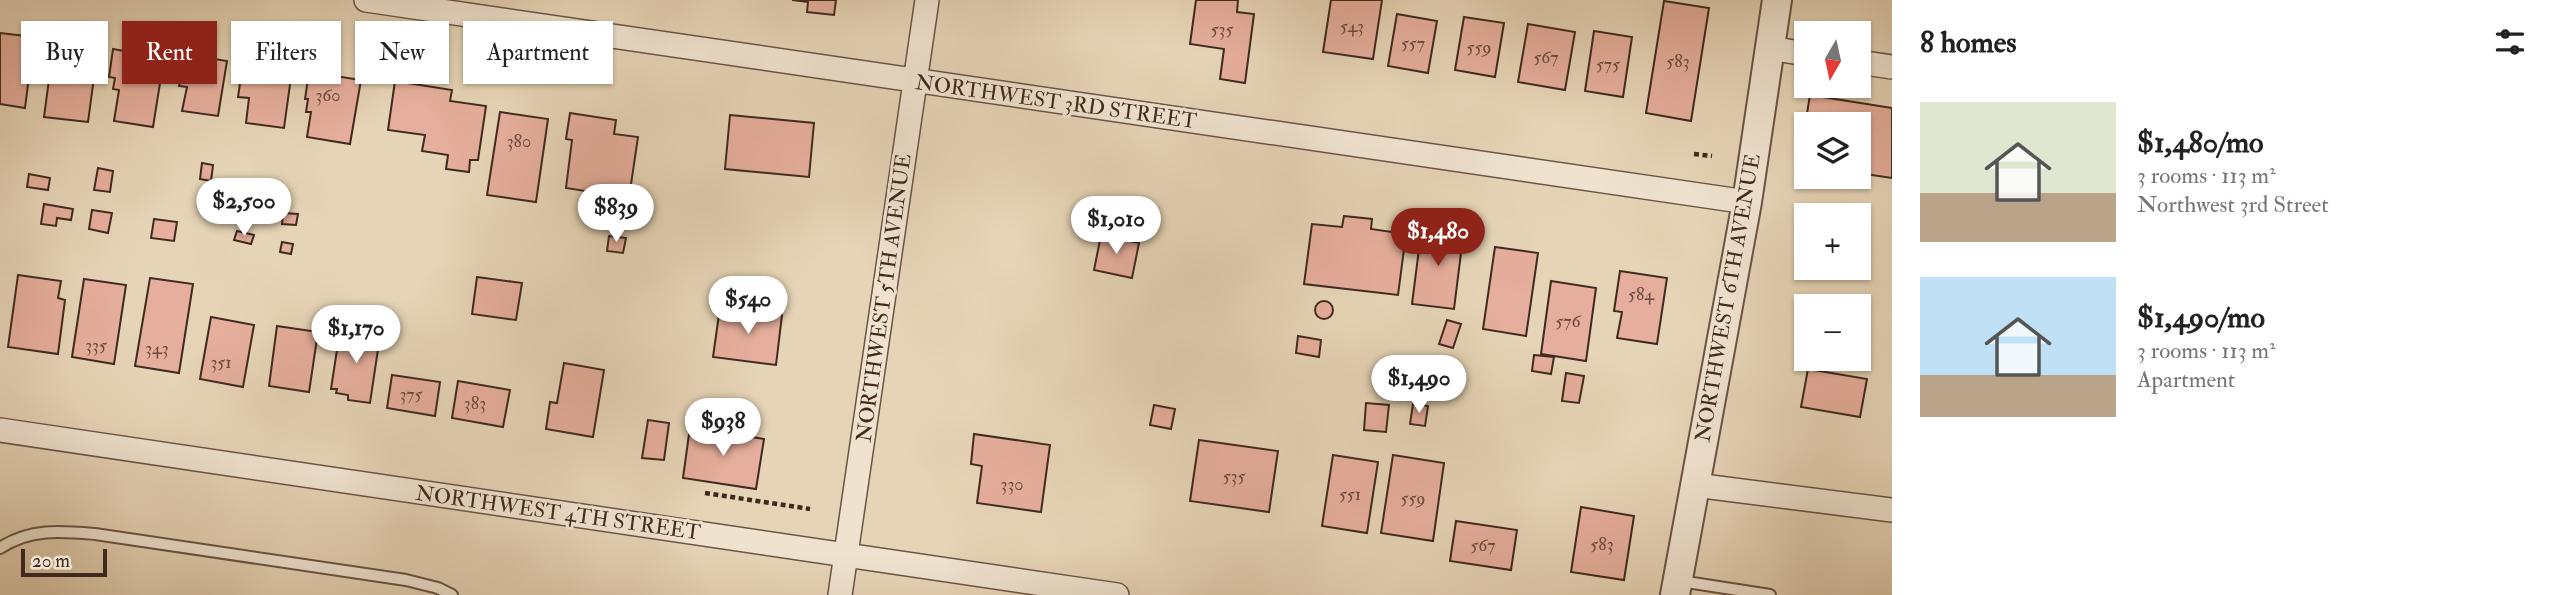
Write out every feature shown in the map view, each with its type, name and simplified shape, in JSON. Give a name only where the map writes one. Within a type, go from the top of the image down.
[{"type":"street","name":"NORTHWEST 3RD STREET","points":[[366,0],[1747,202]]},
{"type":"street","name":"NORTHWEST 5TH AVENUE","points":[[840,595],[927,0]]},
{"type":"street","name":"NORTHWEST 6TH AVENUE","points":[[1676,588],[1747,202],[1777,0]]},
{"type":"street","points":[[1770,48],[1794,52]]},
{"type":"street","points":[[1871,64],[1892,67]]},
{"type":"street","name":"NORTHWEST 4TH STREET","points":[[0,430],[1117,595]]},
{"type":"street","points":[[1695,485],[1892,510]]},
{"type":"lane","points":[[0,548],[25,535],[36,533],[62,531],[95,534],[406,580],[438,588],[452,595]]},
{"type":"lane","points":[[1676,588],[1770,595]]},
{"type":"path","points":[[1694,153],[1712,156]]},
{"type":"path","points":[[705,493],[810,509]]},
{"type":"building","points":[[792,0],[836,0],[834,15],[807,12],[808,2]]},
{"type":"building","points":[[1196,0],[1238,0],[1237,12],[1254,14],[1245,83],[1220,79],[1224,49],[1190,44]]},
{"type":"building","points":[[1331,0],[1382,0],[1373,59],[1323,52]]},
{"type":"building","points":[[1664,1],[1709,8],[1691,121],[1646,113]]},
{"type":"building","points":[[1397,14],[1437,21],[1428,73],[1388,66]]},
{"type":"building","points":[[1464,17],[1504,23],[1495,77],[1455,70]]},
{"type":"building","points":[[1528,24],[1575,32],[1565,90],[1518,82]]},
{"type":"building","points":[[1594,31],[1632,37],[1623,97],[1585,91]]},
{"type":"building","points":[[0,33],[21,35],[21,84],[28,84],[25,108],[0,104]]},
{"type":"building","points":[[113,49],[122,51],[122,84],[160,84],[153,127],[114,121],[119,90],[113,89],[115,78],[109,77]]},
{"type":"building","points":[[217,59],[227,61],[218,116],[182,111],[187,87],[179,86],[217,84]]},
{"type":"building","points":[[341,77],[355,79],[355,84],[360,84],[350,144],[307,137],[311,112],[306,112],[308,99],[305,99],[307,84],[341,84]]},
{"type":"building","points":[[48,84],[93,84],[88,122],[44,117]]},
{"type":"building","points":[[240,84],[290,84],[284,128],[246,123],[249,98],[238,97]]},
{"type":"building","points":[[395,84],[452,90],[450,101],[486,106],[478,160],[470,160],[469,172],[446,169],[448,155],[422,151],[425,135],[388,130]]},
{"type":"building","points":[[1810,98],[1829,98],[1892,108],[1892,178],[1871,175],[1871,112],[1807,112]]},
{"type":"building","points":[[500,112],[548,119],[536,202],[487,195]]},
{"type":"building","points":[[570,113],[616,120],[614,134],[638,137],[629,198],[566,188],[572,140],[566,139]]},
{"type":"building","points":[[730,115],[814,123],[809,177],[725,169]]},
{"type":"building","points":[[202,163],[213,165],[211,181],[200,179]]},
{"type":"building","points":[[98,168],[113,171],[110,192],[94,190]]},
{"type":"building","points":[[29,174],[50,178],[48,190],[27,187]]},
{"type":"building","points":[[258,197],[272,198],[271,211],[258,210]]},
{"type":"building","points":[[44,204],[73,209],[71,220],[57,218],[56,226],[41,224]]},
{"type":"building","points":[[92,210],[112,213],[108,233],[89,229]]},
{"type":"building","points":[[283,213],[298,214],[296,225],[282,224]]},
{"type":"building","points":[[1344,216],[1372,219],[1371,229],[1406,234],[1398,295],[1304,284],[1312,224],[1342,227]]},
{"type":"building","points":[[154,219],[177,222],[174,241],[151,238]]},
{"type":"building","points":[[1440,227],[1464,229],[1454,309],[1412,304],[1421,233],[1436,235]]},
{"type":"building","points":[[237,231],[254,235],[251,244],[234,240]]},
{"type":"building","points":[[1101,235],[1139,243],[1132,278],[1094,270]]},
{"type":"building","points":[[609,236],[626,238],[623,253],[607,251]]},
{"type":"building","points":[[282,242],[293,244],[291,254],[280,252]]},
{"type":"building","points":[[1495,247],[1538,253],[1526,336],[1483,329]]},
{"type":"building","points":[[1620,271],[1667,278],[1657,344],[1617,338],[1622,312],[1614,311]]},
{"type":"building","points":[[18,275],[61,281],[58,298],[65,300],[58,354],[8,347]]},
{"type":"building","points":[[477,277],[522,283],[516,320],[472,314]]},
{"type":"building","points":[[150,278],[193,284],[179,373],[135,366]]},
{"type":"building","points":[[84,279],[126,285],[114,364],[72,357]]},
{"type":"building","points":[[1551,281],[1596,288],[1586,361],[1541,354]]},
{"type":"building","points":[[1324,301],[1330,304],[1333,310],[1330,316],[1324,319],[1318,316],[1315,310],[1318,304]]},
{"type":"building","points":[[720,307],[782,315],[776,365],[713,357]]},
{"type":"building","points":[[211,317],[254,325],[243,387],[200,379]]},
{"type":"building","points":[[1447,320],[1461,324],[1453,348],[1439,344]]},
{"type":"building","points":[[277,326],[318,332],[309,392],[269,386]]},
{"type":"building","points":[[340,330],[380,336],[370,403],[348,400],[348,395],[336,393],[337,389],[331,389]]},
{"type":"building","points":[[1298,336],[1321,340],[1319,357],[1296,353]]},
{"type":"building","points":[[1534,355],[1554,357],[1551,374],[1532,371]]},
{"type":"building","points":[[564,363],[604,370],[593,437],[546,429],[550,402],[557,403]]},
{"type":"building","points":[[1808,371],[1867,379],[1860,417],[1801,407]]},
{"type":"building","points":[[1566,373],[1584,376],[1579,403],[1562,401]]},
{"type":"building","points":[[392,375],[440,382],[435,416],[387,408]]},
{"type":"building","points":[[458,381],[510,390],[503,427],[452,418]]},
{"type":"building","points":[[1366,403],[1389,405],[1386,432],[1364,430]]},
{"type":"building","points":[[1413,404],[1428,406],[1425,426],[1410,424]]},
{"type":"building","points":[[1154,405],[1175,409],[1171,429],[1150,425]]},
{"type":"building","points":[[648,420],[669,423],[664,460],[642,458]]},
{"type":"building","points":[[690,427],[764,439],[756,489],[683,478]]},
{"type":"building","points":[[974,434],[1050,445],[1041,512],[977,503],[982,466],[971,464]]},
{"type":"building","points":[[1199,440],[1278,451],[1269,512],[1190,501]]},
{"type":"building","points":[[1333,455],[1378,462],[1367,533],[1322,526]]},
{"type":"building","points":[[1393,455],[1444,463],[1433,541],[1381,533]]},
{"type":"building","points":[[1581,507],[1634,516],[1624,580],[1571,572]]},
{"type":"building","points":[[1456,521],[1517,530],[1511,570],[1450,561]]}]
